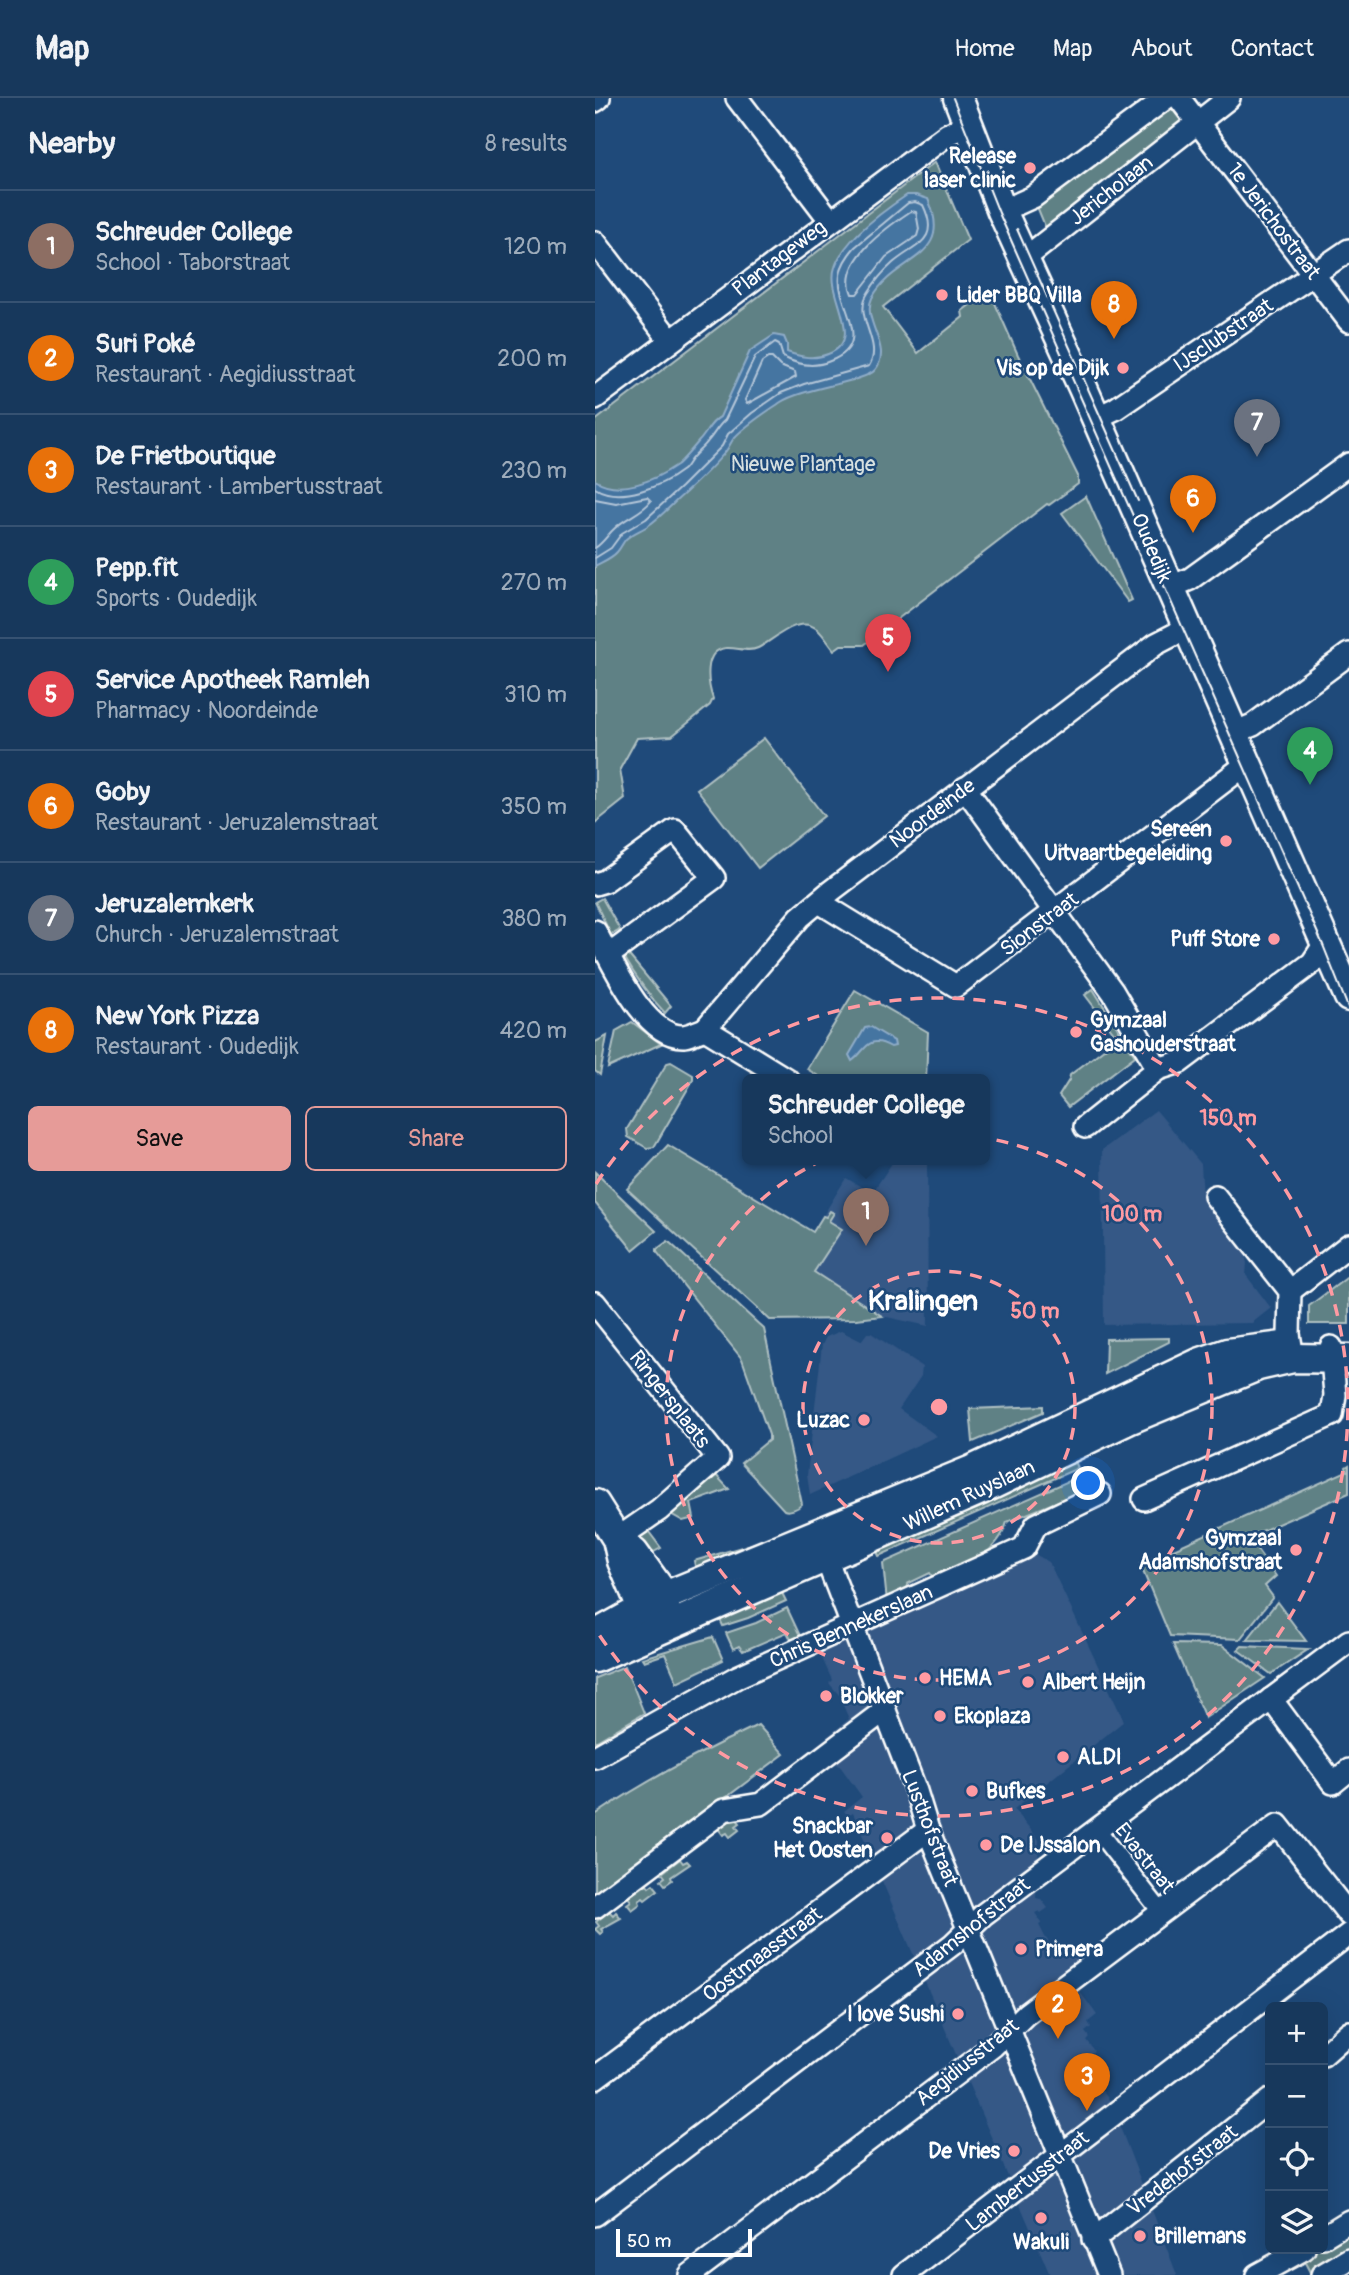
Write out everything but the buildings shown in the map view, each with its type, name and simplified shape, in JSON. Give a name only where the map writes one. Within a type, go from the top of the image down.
[{"type":"street","points":[[737,98],[830,220]]},
{"type":"street","name":"Oudedijk","points":[[958,98],[1002,211],[1096,418],[1349,997]]},
{"type":"street","name":"Jericholaan","points":[[1002,211],[1033,197],[1166,98]]},
{"type":"street","points":[[1179,98],[1198,122]]},
{"type":"street","name":"Jericholaan","points":[[1024,259],[1229,98]]},
{"type":"street","name":"1e Jerichostraat","points":[[1198,122],[1349,321]]},
{"type":"street","name":"Plantageweg","points":[[595,398],[830,220],[948,134],[968,125]]},
{"type":"street","points":[[595,242],[670,340]]},
{"type":"street","name":"IJsclubstraat","points":[[1096,418],[1115,409],[1349,250]]},
{"type":"street","points":[[1169,588],[1189,579],[1349,464]]},
{"type":"street","name":"Noordeinde","points":[[705,1029],[800,917],[1156,644],[1187,628]]},
{"type":"street","points":[[1234,733],[1253,725],[1349,654]]},
{"type":"street","name":"Sionstraat","points":[[819,902],[956,986],[1248,763]]},
{"type":"street","points":[[965,788],[1113,992],[1158,1069]]},
{"type":"street","points":[[595,884],[605,881],[675,830],[714,878],[609,955]]},
{"type":"street","points":[[595,931],[631,995],[654,1024],[671,1034],[685,1036],[705,1029],[778,1074]]},
{"type":"street","points":[[1086,1127],[1158,1069],[1179,1062],[1312,963],[1326,942]]},
{"type":"street","points":[[1215,1196],[1290,1291],[1292,1352]]},
{"type":"street","points":[[1290,1291],[1349,1245]]},
{"type":"street","name":"Ringersplaats","points":[[595,1303],[718,1458],[659,1510],[617,1539]]},
{"type":"street","name":"Willem Ruyslaan","points":[[595,1635],[654,1602],[981,1490],[1128,1420],[1292,1352],[1340,1352]]},
{"type":"street","points":[[1144,1499],[1332,1415],[1340,1352]]},
{"type":"street","name":"Chris Bennekerslaan","points":[[595,1757],[737,1677],[1024,1548],[1036,1525],[1100,1494]]},
{"type":"street","points":[[595,1504],[617,1539],[634,1553],[665,1627]]},
{"type":"street","name":"Willem Ruyslaan","points":[[595,1658],[697,1615],[822,1546]]},
{"type":"street","name":"Lusthofstraat","points":[[822,1546],[928,1830],[1109,2275]]},
{"type":"street","name":"Adamshofstraat","points":[[595,2215],[953,1944],[983,1914],[1349,1641]]},
{"type":"street","points":[[1271,1699],[1341,1777]]},
{"type":"street","points":[[595,1907],[724,1811],[761,1804],[885,1710]]},
{"type":"street","name":"Aegidiusstraat","points":[[690,2275],[993,2046],[1026,2014],[1278,1825],[1349,1915]]},
{"type":"street","name":"Evastraat","points":[[1096,1829],[1162,1913]]},
{"type":"street","name":"Oostmaasstraat","points":[[595,2078],[928,1830]]},
{"type":"street","name":"Lambertusstraat","points":[[904,2275],[1349,1934]]},
{"type":"street","points":[[1328,2051],[1349,2032]]},
{"type":"street","name":"Vredehofstraat","points":[[1093,2240],[1265,2104]]},
{"type":"street","points":[[1328,2234],[1349,2221]]},
{"type":"street","points":[[1257,2275],[1295,2254]]},
{"type":"street","points":[[1322,2275],[1349,2259]]},
{"type":"shaded area","points":[[1156,1110],[1201,1164],[1203,1198],[1243,1247],[1247,1263],[1246,1275],[1271,1308],[1252,1323],[1104,1325],[1102,1150]]},
{"type":"shaded area","points":[[891,1165],[927,1165],[928,1326],[882,1316],[796,1260],[846,1178],[872,1193]]},
{"type":"shaded area","name":"Luzac","points":[[841,1331],[861,1341],[867,1333],[871,1333],[922,1367],[921,1376],[899,1409],[937,1436],[810,1495],[807,1475],[822,1345],[826,1337]]},
{"type":"shaded area","points":[[1024,1548],[1049,1562],[1124,1721],[1014,1809],[1039,1840],[1036,1898],[1041,1899],[1048,1908],[1041,1913],[1035,1913],[1042,1923],[1039,1925],[1045,1937],[1059,1955],[1070,1947],[1079,1959],[1080,1992],[1097,2015],[1088,2022],[1091,2027],[1085,2032],[1089,2037],[1086,2040],[1094,2051],[1080,2062],[1110,2101],[1177,2275],[1050,2275],[853,1813],[848,1816],[844,1811],[862,1797],[840,1766],[811,1750],[849,1719],[842,1703],[844,1701],[829,1683],[832,1680],[813,1644]]},
{"type":"green space","points":[[1166,107],[1174,108],[1182,115],[1182,123],[1047,231],[1036,204]]},
{"type":"green space","name":"Nieuwe Plantage","points":[[935,162],[968,240],[883,307],[918,353],[963,317],[962,311],[991,294],[1078,476],[1078,484],[1047,504],[864,645],[841,645],[834,650],[817,629],[802,625],[786,630],[754,649],[718,650],[710,661],[713,699],[710,705],[672,736],[637,738],[620,769],[625,799],[595,823],[595,421]]},
{"type":"green space","points":[[1086,496],[1132,600],[1128,602],[1062,513]]},
{"type":"green space","points":[[764,738],[824,816],[758,868],[697,789]]},
{"type":"green space","points":[[602,898],[620,930],[611,935],[595,902]]},
{"type":"green space","points":[[627,953],[671,1006],[665,1013],[632,970],[623,955]]},
{"type":"green space","points":[[1093,989],[1135,1056],[1068,1107],[1059,1096],[1070,1075],[1118,1038],[1085,995]]},
{"type":"green space","points":[[855,990],[928,1032],[926,1074],[815,1074],[807,1069]]},
{"type":"green space","points":[[632,1022],[661,1044],[608,1068],[616,1031]]},
{"type":"green space","points":[[607,1036],[600,1075],[595,1071],[595,1042]]},
{"type":"green space","points":[[671,1062],[693,1075],[693,1080],[654,1147],[647,1148],[628,1137],[627,1129],[667,1063]]},
{"type":"green space","points":[[668,1145],[813,1232],[823,1216],[826,1217],[830,1211],[834,1213],[829,1221],[842,1229],[814,1272],[882,1316],[770,1320],[627,1189]]},
{"type":"green space","points":[[595,1172],[656,1231],[633,1250],[595,1203]]},
{"type":"green space","points":[[668,1241],[764,1329],[802,1504],[796,1509],[784,1510],[741,1463],[769,1440],[769,1435],[742,1359],[657,1252],[657,1249]]},
{"type":"green space","points":[[1349,1276],[1349,1324],[1309,1324],[1309,1306]]},
{"type":"green space","points":[[1169,1338],[1169,1342],[1105,1374],[1106,1339]]},
{"type":"green space","points":[[1043,1406],[1043,1412],[973,1442],[970,1409]]},
{"type":"green space","points":[[1072,1454],[1078,1468],[879,1556],[873,1543]]},
{"type":"green space","points":[[1349,1465],[1349,1493],[1248,1537],[1276,1576],[1265,1586],[1273,1597],[1240,1639],[1170,1636],[1140,1564],[1347,1471],[1346,1467]]},
{"type":"green space","points":[[713,1472],[729,1489],[691,1503],[694,1518],[683,1521],[669,1513]]},
{"type":"green space","points":[[1082,1475],[1088,1489],[1007,1522],[996,1543],[978,1559],[936,1583],[930,1573],[907,1584],[910,1595],[887,1602],[883,1563]]},
{"type":"green space","points":[[646,1528],[661,1548],[645,1557],[634,1542]]},
{"type":"green space","points":[[759,1542],[763,1550],[697,1576],[694,1561]]},
{"type":"green space","points":[[780,1589],[786,1601],[723,1626],[717,1613]]},
{"type":"green space","points":[[1277,1602],[1306,1641],[1247,1640]]},
{"type":"green space","points":[[787,1608],[802,1640],[794,1645],[787,1632],[743,1651],[739,1646],[733,1649],[726,1633],[756,1623]]},
{"type":"green space","points":[[713,1637],[723,1660],[677,1682],[665,1654],[644,1661],[642,1658]]},
{"type":"green space","points":[[1173,1644],[1222,1645],[1265,1678],[1205,1718]]},
{"type":"green space","points":[[1242,1646],[1309,1649],[1271,1674],[1238,1650]]},
{"type":"green space","points":[[625,1666],[644,1713],[595,1742],[595,1678]]},
{"type":"green space","points":[[758,1725],[784,1754],[595,1896],[595,1815],[675,1767]]},
{"type":"green space","points":[[731,1812],[740,1823],[736,1826],[739,1830],[730,1837],[727,1833],[723,1835],[714,1823]]},
{"type":"green space","points":[[680,1859],[683,1863],[687,1861],[690,1864],[671,1877],[672,1880],[665,1885],[661,1880],[665,1877],[662,1873]]},
{"type":"green space","points":[[647,1884],[649,1887],[653,1884],[658,1890],[645,1900],[643,1898],[639,1901],[640,1904],[632,1910],[627,1904],[631,1901],[628,1897]]},
{"type":"green space","points":[[609,1911],[613,1915],[616,1912],[621,1918],[601,1929],[603,1932],[600,1934],[595,1929],[599,1926],[596,1922]]},
{"type":"green space","points":[[1349,2228],[1349,2252],[1311,2274],[1302,2257],[1307,2254],[1328,2254],[1328,2241]]},
{"type":"water","points":[[907,195],[928,199],[934,219],[934,234],[928,246],[882,284],[872,298],[871,316],[881,353],[875,370],[859,378],[791,397],[750,423],[711,467],[663,514],[626,539],[612,556],[595,566],[595,480],[615,487],[637,484],[677,465],[720,417],[750,351],[774,335],[784,337],[787,352],[802,356],[823,356],[839,347],[844,338],[845,327],[833,278],[835,267],[855,236]]},
{"type":"water","points":[[871,1027],[894,1041],[895,1046],[872,1043],[852,1061],[849,1055],[865,1028]]},
{"type":"tram line","points":[[953,98],[999,213],[1323,945],[1349,1010]]},
{"type":"tram line","points":[[1017,229],[1138,501]]},
{"type":"place","name":"Release laser clinic","points":[[1030,168]]},
{"type":"place","name":"Lider BBQ Villa","points":[[942,295]]},
{"type":"place","name":"New York Pizza","points":[[1114,339]]},
{"type":"place","name":"Vis op de Dijk","points":[[1123,368]]},
{"type":"place","name":"Jeruzalemkerk","points":[[1257,457]]},
{"type":"place","name":"Goby","points":[[1193,533]]},
{"type":"place","name":"Service Apotheek Ramleh","points":[[888,672]]},
{"type":"place","name":"Pepp.fit","points":[[1310,785]]},
{"type":"place","name":"Sereen Uitvaartbegeleiding","points":[[1226,841]]},
{"type":"place","name":"Puff Store","points":[[1274,939]]},
{"type":"place","name":"Gymzaal Gashouderstraat","points":[[1076,1032]]},
{"type":"place","name":"Schreuder College","points":[[866,1246]]},
{"type":"place","name":"Luzac","points":[[864,1420]]},
{"type":"place","name":"Gymzaal Adamshofstraat","points":[[1296,1550]]},
{"type":"place","name":"HEMA","points":[[925,1678]]},
{"type":"place","name":"Albert Heijn","points":[[1028,1682]]},
{"type":"place","name":"Blokker","points":[[826,1696]]},
{"type":"place","name":"Ekoplaza","points":[[940,1716]]},
{"type":"place","name":"ALDI","points":[[1063,1757]]},
{"type":"place","name":"Bufkes","points":[[972,1791]]},
{"type":"place","name":"Snackbar Het Oosten","points":[[887,1838]]},
{"type":"place","name":"De IJssalon","points":[[986,1845]]},
{"type":"place","name":"Primera","points":[[1021,1949]]},
{"type":"place","name":"I love Sushi","points":[[958,2014]]},
{"type":"place","name":"Suri Poké","points":[[1058,2039]]},
{"type":"place","name":"De Frietboutique","points":[[1087,2111]]},
{"type":"place","name":"De Vries","points":[[1014,2151]]},
{"type":"place","name":"Wakuli","points":[[1041,2218]]},
{"type":"place","name":"Brillemans","points":[[1140,2236]]},
{"type":"district","name":"Kralingen","points":[[923,1300]]}]
